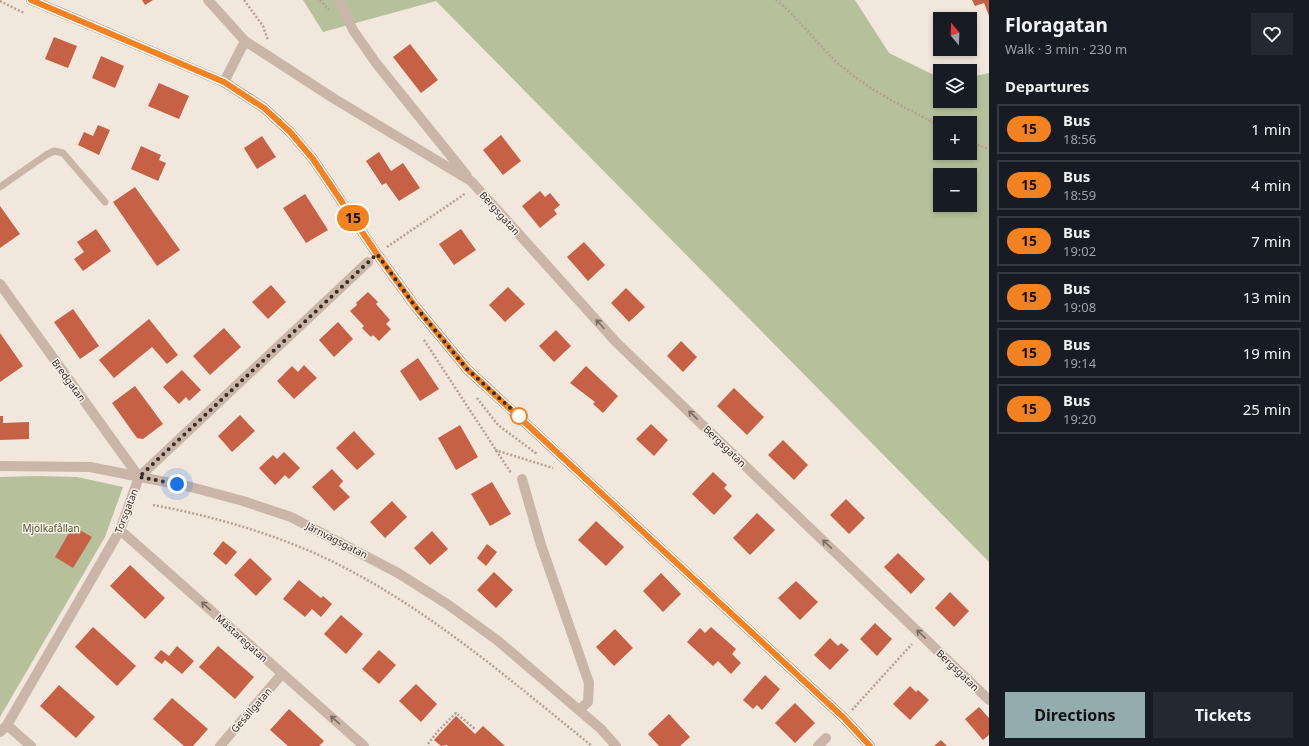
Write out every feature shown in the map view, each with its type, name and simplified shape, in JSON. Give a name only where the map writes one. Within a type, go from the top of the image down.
[{"type":"main road","points":[[30,0],[224,82],[264,108],[290,132],[313,159],[377,254],[415,306],[467,369],[844,718],[870,746]]},
{"type":"street","name":"Bergsgatan","points":[[208,0],[245,41],[333,98],[474,184]]},
{"type":"street","name":"Bergsgatan","points":[[339,0],[353,30],[376,63],[474,184],[616,342],[989,700]]},
{"type":"street","points":[[224,82],[245,41]]},
{"type":"street","name":"Torsgatan","points":[[3,728],[120,530],[139,477],[368,262]]},
{"type":"street","name":"Bredgatan","points":[[0,284],[139,477]]},
{"type":"street","name":"Järnvägsgatan","points":[[0,466],[90,467],[191,487],[243,501],[291,517],[398,573],[447,604],[497,640],[601,729],[616,746]]},
{"type":"street","points":[[522,479],[541,545],[589,683],[588,702],[579,710]]},
{"type":"street","name":"Mästaregatan","points":[[120,530],[364,746]]},
{"type":"street","name":"Gesällgatan","points":[[220,746],[282,674]]},
{"type":"street","points":[[3,728],[31,746]]},
{"type":"street","points":[[818,746],[826,738]]},
{"type":"lane","points":[[0,187],[46,155],[54,152],[64,153],[105,202]]},
{"type":"path","points":[[244,0],[263,26],[268,38]]},
{"type":"path","points":[[776,0],[787,9],[840,66],[889,99],[933,122]]},
{"type":"path","points":[[0,1],[28,14]]},
{"type":"path","points":[[977,145],[989,149]]},
{"type":"path","points":[[377,254],[474,184]]},
{"type":"path","points":[[423,338],[495,450],[525,492]]},
{"type":"path","points":[[495,450],[555,468]]},
{"type":"path","points":[[153,505],[202,514],[254,531],[312,552],[370,582],[454,636],[592,746]]},
{"type":"path","points":[[853,709],[913,643]]},
{"type":"path","points":[[428,744],[438,731],[456,713],[474,729]]},
{"type":"green space","points":[[303,0],[855,0],[889,53],[933,75],[933,108],[977,108],[977,76],[989,73],[989,562],[436,1],[323,32]]},
{"type":"green space","name":"Mjölkafållan","points":[[0,477],[77,477],[123,487],[105,537],[0,717]]},
{"type":"building","points":[[142,0],[153,0],[145,5]]},
{"type":"building","points":[[972,0],[989,0],[989,16],[984,3],[975,6]]},
{"type":"building","points":[[54,37],[77,46],[68,68],[45,59]]},
{"type":"building","points":[[410,44],[438,80],[421,93],[393,57]]},
{"type":"building","points":[[101,56],[124,66],[115,88],[92,78]]},
{"type":"building","points":[[159,83],[189,96],[179,119],[148,106]]},
{"type":"building","points":[[98,125],[110,130],[99,155],[78,145],[84,132],[93,136]]},
{"type":"building","points":[[501,135],[521,161],[503,175],[483,150]]},
{"type":"building","points":[[262,136],[276,157],[257,169],[244,148]]},
{"type":"building","points":[[141,146],[161,155],[159,160],[166,163],[158,181],[131,169]]},
{"type":"building","points":[[379,152],[391,171],[403,163],[420,188],[399,201],[386,183],[382,185],[366,161]]},
{"type":"building","points":[[135,187],[180,250],[157,266],[113,202]]},
{"type":"building","points":[[540,191],[545,197],[550,193],[560,205],[554,210],[557,214],[540,228],[522,206]]},
{"type":"building","points":[[305,194],[328,230],[306,243],[283,208]]},
{"type":"building","points":[[0,206],[20,234],[0,248]]},
{"type":"building","points":[[96,229],[111,251],[83,271],[74,259],[84,252],[77,242]]},
{"type":"building","points":[[461,229],[476,250],[454,265],[439,244]]},
{"type":"building","points":[[584,242],[605,265],[588,281],[567,257]]},
{"type":"building","points":[[271,285],[286,302],[268,319],[252,302]]},
{"type":"building","points":[[508,287],[525,304],[505,322],[489,305]]},
{"type":"building","points":[[626,288],[645,307],[629,322],[611,303]]},
{"type":"building","points":[[368,292],[378,302],[376,304],[390,320],[386,324],[391,329],[379,341],[373,335],[371,337],[362,328],[364,326],[350,311]]},
{"type":"building","points":[[73,309],[99,346],[80,359],[54,322]]},
{"type":"building","points":[[149,319],[178,355],[167,364],[152,347],[114,378],[99,360]]},
{"type":"building","points":[[338,322],[353,339],[334,357],[319,340]]},
{"type":"building","points":[[224,328],[241,347],[210,375],[193,356]]},
{"type":"building","points":[[556,330],[571,346],[554,362],[539,346]]},
{"type":"building","points":[[0,333],[23,366],[0,382]]},
{"type":"building","points":[[681,341],[697,357],[683,372],[667,356]]},
{"type":"building","points":[[418,358],[439,389],[420,401],[400,371]]},
{"type":"building","points":[[304,365],[317,378],[294,399],[277,381],[292,366],[298,372]]},
{"type":"building","points":[[586,366],[618,396],[603,413],[593,404],[595,402],[570,383]]},
{"type":"building","points":[[182,370],[201,390],[189,401],[186,397],[179,404],[163,387]]},
{"type":"building","points":[[135,386],[163,424],[143,439],[137,438],[112,403]]},
{"type":"building","points":[[734,388],[764,417],[747,435],[717,406]]},
{"type":"building","points":[[240,415],[255,431],[232,452],[218,436]]},
{"type":"building","points":[[0,416],[3,416],[3,423],[29,422],[29,439],[0,440]]},
{"type":"building","points":[[651,424],[668,440],[654,456],[636,439]]},
{"type":"building","points":[[460,425],[478,457],[456,470],[438,438]]},
{"type":"building","points":[[354,431],[375,454],[357,470],[336,448]]},
{"type":"building","points":[[783,440],[808,465],[794,480],[768,455]]},
{"type":"building","points":[[284,452],[300,468],[289,479],[285,475],[275,485],[259,468],[273,455],[277,459]]},
{"type":"building","points":[[332,469],[343,481],[339,486],[350,497],[334,511],[312,487]]},
{"type":"building","points":[[713,472],[727,485],[724,488],[732,496],[714,515],[692,494]]},
{"type":"building","points":[[492,482],[511,514],[490,526],[471,494]]},
{"type":"building","points":[[846,499],[865,518],[849,534],[830,515]]},
{"type":"building","points":[[392,501],[407,517],[385,538],[370,522]]},
{"type":"building","points":[[757,513],[775,530],[750,555],[733,538]]},
{"type":"building","points":[[596,521],[624,547],[606,566],[578,540]]},
{"type":"building","points":[[73,526],[92,537],[73,568],[55,557]]},
{"type":"building","points":[[432,531],[448,549],[430,565],[414,548]]},
{"type":"building","points":[[223,541],[237,552],[226,565],[213,554]]},
{"type":"building","points":[[487,544],[497,552],[486,566],[477,558]]},
{"type":"building","points":[[898,553],[925,579],[911,594],[884,567]]},
{"type":"building","points":[[250,558],[272,579],[256,596],[234,575]]},
{"type":"building","points":[[130,565],[165,598],[145,619],[110,586]]},
{"type":"building","points":[[494,572],[513,590],[496,608],[477,590]]},
{"type":"building","points":[[661,573],[681,594],[663,612],[643,591]]},
{"type":"building","points":[[299,580],[321,598],[323,596],[332,604],[321,617],[312,609],[305,617],[283,599]]},
{"type":"building","points":[[796,581],[818,602],[800,620],[778,598]]},
{"type":"building","points":[[950,592],[969,611],[954,627],[935,608]]},
{"type":"building","points":[[341,615],[363,634],[346,654],[324,634]]},
{"type":"building","points":[[875,623],[892,639],[877,656],[860,639]]},
{"type":"building","points":[[93,627],[136,666],[117,686],[75,647]]},
{"type":"building","points":[[711,627],[736,649],[732,654],[741,663],[731,674],[718,661],[713,666],[687,642],[700,628],[705,633]]},
{"type":"building","points":[[615,629],[633,648],[614,666],[596,647]]},
{"type":"building","points":[[830,638],[838,646],[841,643],[849,650],[830,670],[814,655]]},
{"type":"building","points":[[177,646],[194,661],[182,674],[165,660],[162,664],[154,658],[161,650],[169,656]]},
{"type":"building","points":[[218,646],[254,677],[235,699],[199,667]]},
{"type":"building","points":[[379,650],[396,665],[379,684],[362,669]]},
{"type":"building","points":[[765,675],[780,689],[762,710],[757,705],[753,709],[743,700]]},
{"type":"building","points":[[416,684],[437,704],[421,722],[399,701]]},
{"type":"building","points":[[59,685],[95,717],[76,738],[40,706]]},
{"type":"building","points":[[910,686],[916,692],[918,690],[929,700],[910,720],[893,704]]},
{"type":"building","points":[[172,698],[208,729],[193,746],[184,746],[153,719]]},
{"type":"building","points":[[795,703],[815,723],[795,743],[775,723]]},
{"type":"building","points":[[979,707],[989,718],[989,735],[983,740],[965,719]]},
{"type":"building","points":[[289,709],[324,741],[319,746],[288,746],[270,730]]},
{"type":"building","points":[[669,714],[690,737],[680,746],[659,746],[648,734]]},
{"type":"building","points":[[456,716],[475,734],[483,726],[505,746],[441,746],[434,740]]},
{"type":"building","points":[[941,740],[947,746],[934,746]]},
{"type":"bus line","name":"15","points":[[31,0],[224,82],[264,108],[290,132],[313,159],[377,254],[415,306],[467,369],[576,468],[844,718],[870,746]]},
{"type":"route","points":[[177,484],[139,477],[377,254],[415,306],[467,369],[519,416]]}]
